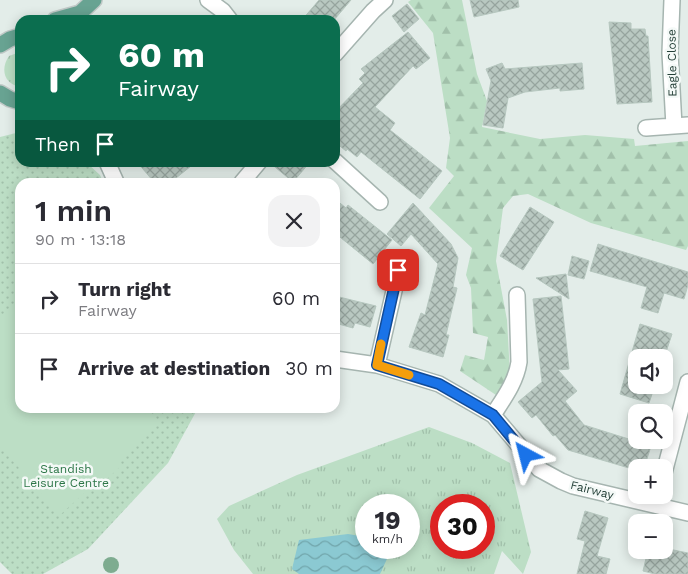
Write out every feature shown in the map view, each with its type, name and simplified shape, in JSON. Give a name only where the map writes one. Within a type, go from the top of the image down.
[{"type":"main road","points":[[80,15],[94,0]]},
{"type":"main road","points":[[0,93],[15,101]]},
{"type":"main road","points":[[0,109],[15,104]]},
{"type":"street","points":[[208,0],[226,15]]},
{"type":"street","points":[[340,48],[385,0]]},
{"type":"street","name":"Eagle Close","points":[[646,128],[681,126],[670,53],[672,0]]},
{"type":"street","points":[[340,166],[380,202]]},
{"type":"street","points":[[245,178],[255,167]]},
{"type":"street","points":[[377,365],[398,270]]},
{"type":"street","points":[[493,415],[514,382],[518,372],[517,295]]},
{"type":"street","name":"Fairway","points":[[340,360],[377,365],[439,384],[493,415],[539,469],[573,486],[628,495]]},
{"type":"street","points":[[668,459],[688,382]]},
{"type":"street","name":"Fairway","points":[[667,504],[688,513]]},
{"type":"green space","points":[[411,0],[462,0],[477,74],[487,101],[482,127],[540,139],[585,135],[634,139],[635,146],[688,141],[688,246],[686,250],[591,223],[528,194],[513,196],[503,208],[496,261],[507,320],[510,374],[496,395],[460,371],[465,355],[484,360],[488,337],[473,333],[471,288],[466,275],[472,248],[429,208],[454,176],[446,168],[450,138],[433,33],[408,2]]},
{"type":"green space","points":[[15,54],[15,85],[10,83],[4,71],[9,56]]},
{"type":"green space","name":"Standish Leisure Centre","points":[[15,133],[15,167],[91,167],[101,178],[15,178],[15,413],[195,413],[168,463],[88,549],[43,574],[12,574],[0,562],[0,137]]},
{"type":"green space","points":[[15,303],[15,413],[151,413],[160,422],[118,460],[122,465],[106,480],[102,477],[60,515],[33,485],[30,487],[17,473],[20,469],[0,447],[0,317]]},
{"type":"green space","points":[[429,427],[472,443],[510,463],[531,552],[523,574],[502,551],[494,574],[253,574],[234,550],[217,519],[229,506],[297,475]]},
{"type":"water","points":[[348,534],[355,535],[355,559],[387,559],[380,574],[299,574],[292,569],[299,540]]},
{"type":"building","points":[[319,0],[351,0],[338,15],[306,15]]},
{"type":"building","points":[[470,0],[518,0],[519,7],[474,17]]},
{"type":"building","points":[[407,4],[419,19],[404,32],[392,16]]},
{"type":"building","points":[[609,22],[631,23],[631,29],[645,29],[646,36],[648,36],[652,102],[617,104]]},
{"type":"building","points":[[408,32],[430,58],[416,69],[413,66],[375,107],[395,123],[390,130],[442,171],[420,199],[361,152],[357,157],[340,146],[340,107],[363,83],[359,79],[365,73],[361,69]]},
{"type":"building","points":[[502,63],[505,69],[582,63],[584,89],[560,91],[560,88],[525,92],[508,98],[503,128],[483,125],[491,81],[486,69]]},
{"type":"building","points":[[141,167],[190,167],[176,178],[151,178]]},
{"type":"building","points":[[275,167],[306,167],[296,178],[288,178]]},
{"type":"building","points":[[340,203],[346,208],[348,205],[392,240],[373,264],[340,237]]},
{"type":"building","points":[[413,203],[451,244],[458,258],[453,287],[457,288],[446,335],[449,335],[443,357],[409,347],[421,313],[425,315],[438,264],[411,234],[401,246],[387,234]]},
{"type":"building","points":[[530,207],[554,222],[523,270],[500,256]]},
{"type":"building","points":[[598,244],[688,272],[688,285],[684,299],[664,293],[658,313],[641,308],[647,287],[590,271]]},
{"type":"building","points":[[572,256],[589,261],[584,279],[568,275]]},
{"type":"building","points":[[566,274],[569,299],[536,278]]},
{"type":"building","points":[[561,296],[569,369],[558,370],[577,391],[565,401],[584,425],[628,439],[628,449],[650,449],[647,459],[628,459],[628,468],[568,450],[555,435],[553,436],[536,415],[532,418],[518,402],[542,382],[533,299]]},
{"type":"building","points":[[340,297],[376,306],[370,327],[355,323],[353,328],[340,324]]},
{"type":"building","points":[[640,324],[672,334],[667,349],[633,349]]},
{"type":"building","points":[[628,366],[628,394],[652,394],[649,403],[620,394]]},
{"type":"building","points":[[585,511],[608,518],[597,556],[610,559],[606,574],[577,574],[585,541],[577,539]]},
{"type":"building","points":[[673,550],[688,553],[688,574],[655,574],[643,571],[646,559],[673,559]]},
{"type":"slow traffic","points":[[381,344],[377,365],[409,375]]},
{"type":"route","points":[[398,270],[377,365],[439,384],[493,415],[526,455]]}]
